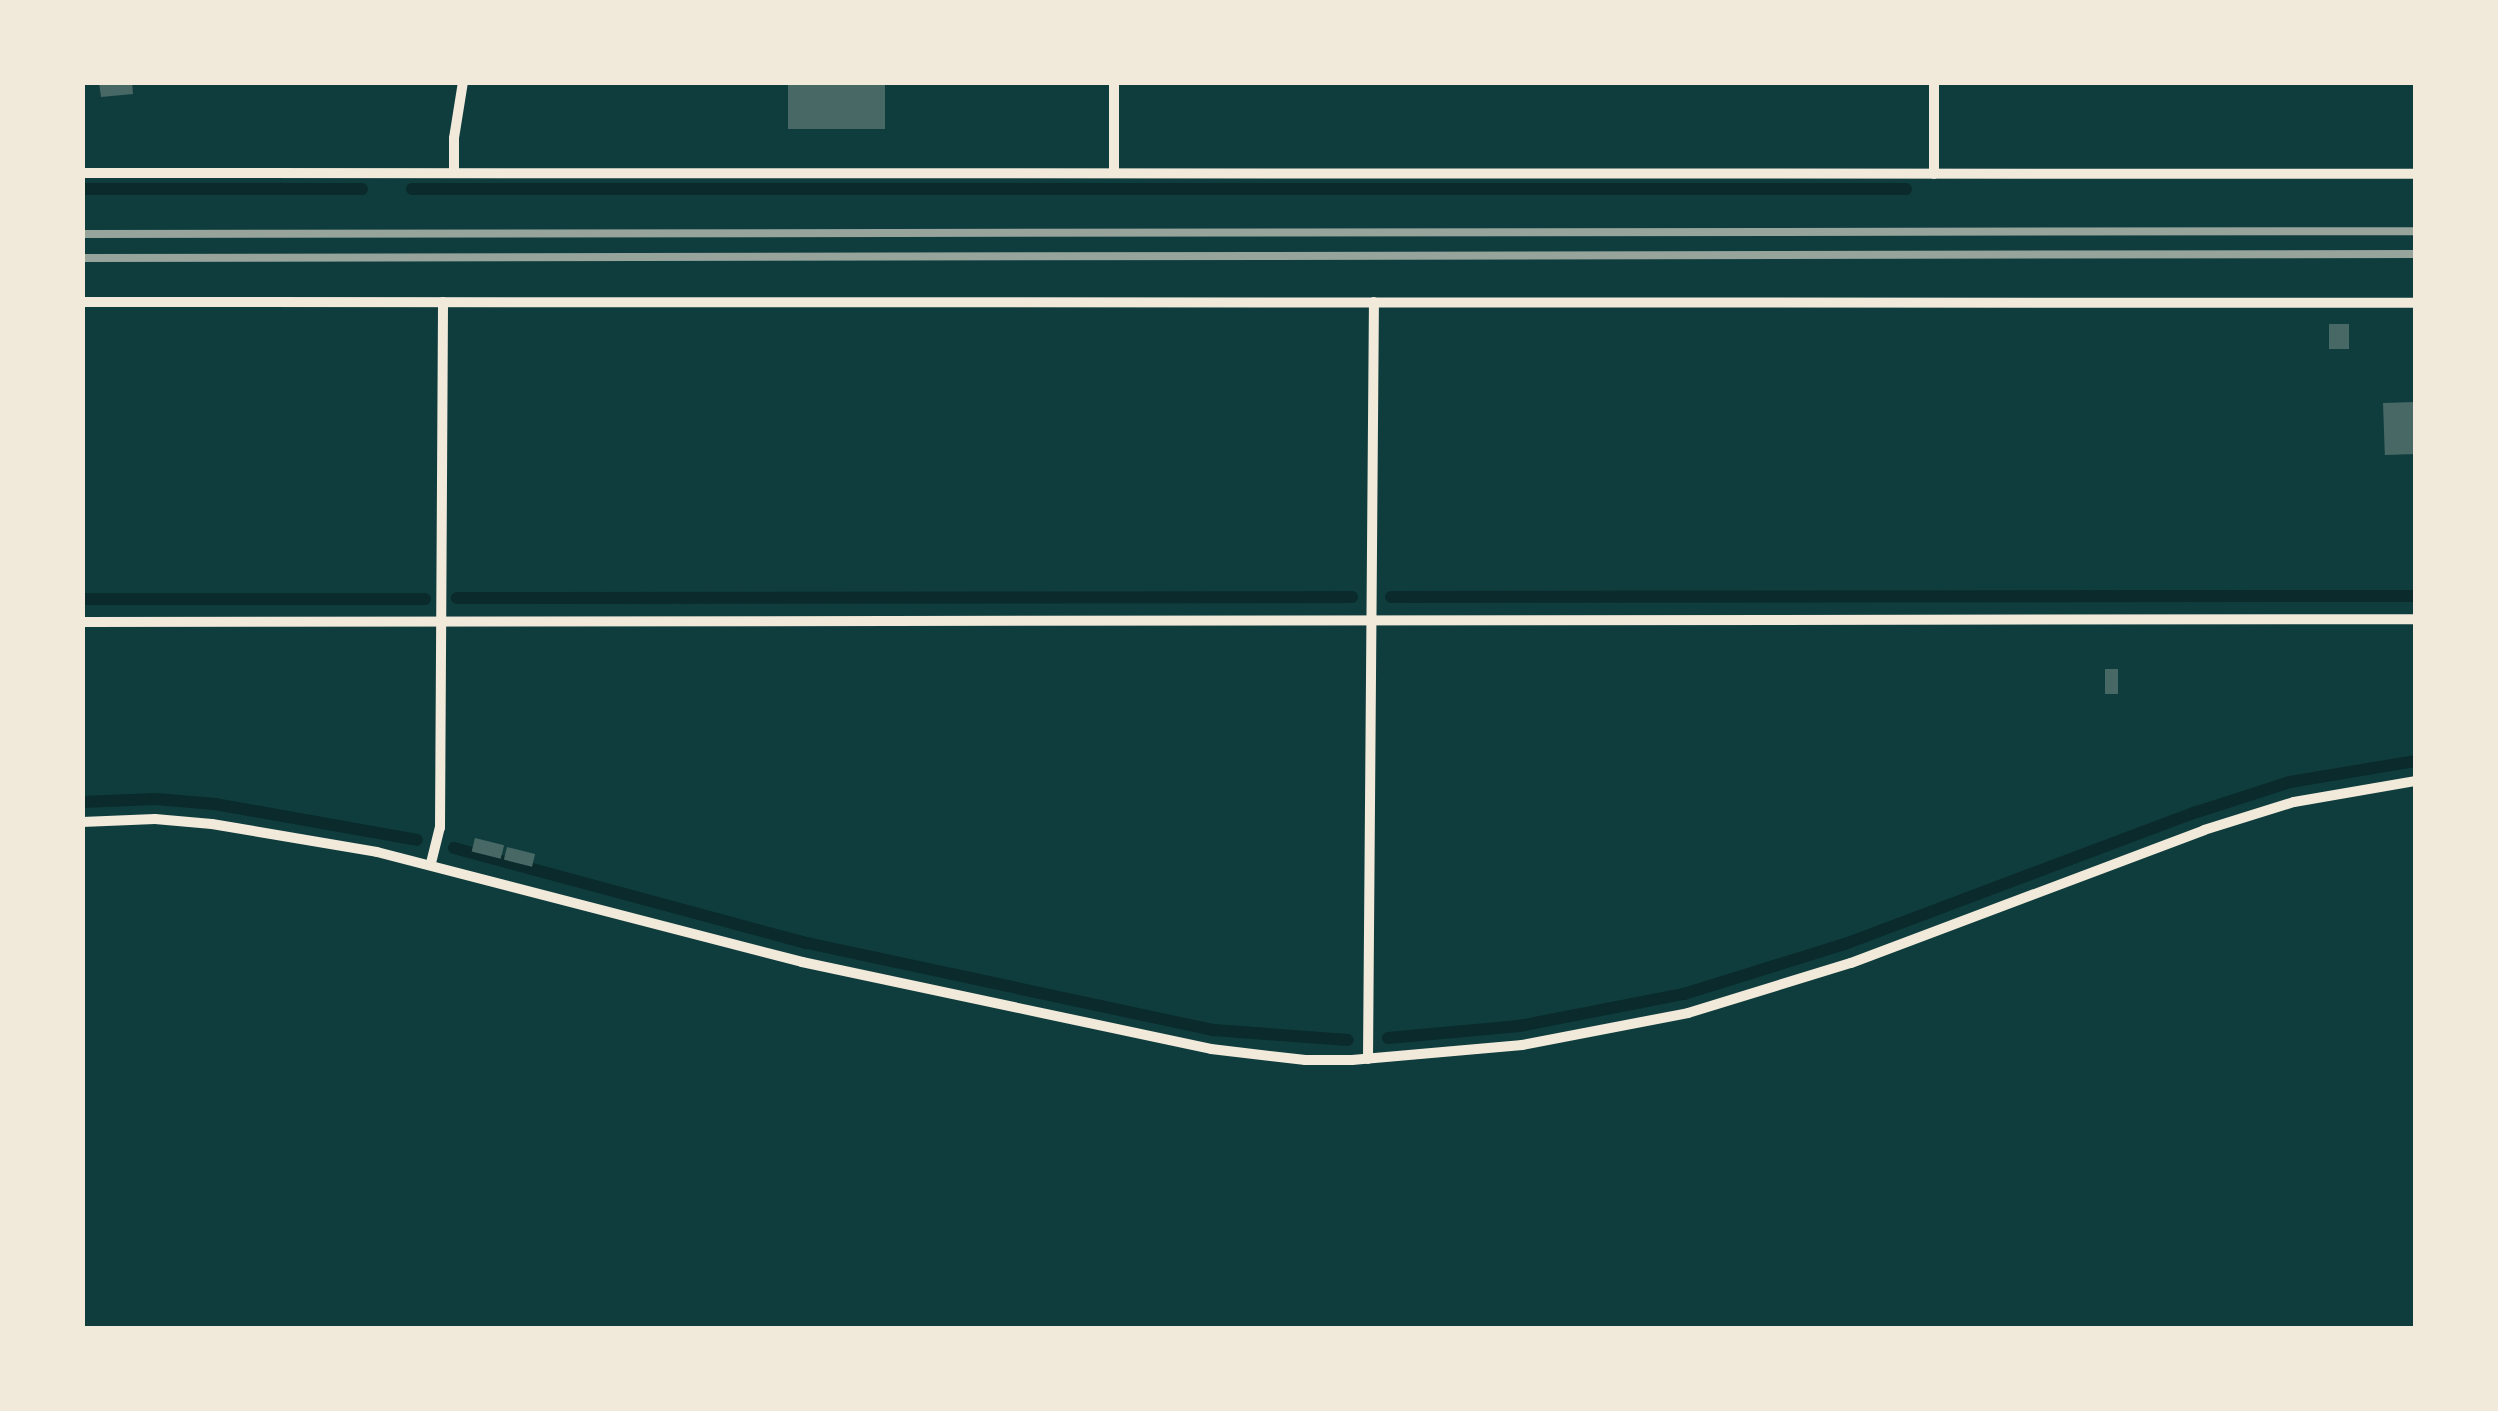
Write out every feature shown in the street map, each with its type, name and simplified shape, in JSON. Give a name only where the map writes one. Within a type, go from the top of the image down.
[{"type":"street","points":[[454,174],[454,138],[463,82]]},
{"type":"street","points":[[1114,82],[1114,174]]},
{"type":"street","points":[[1934,82],[1934,174]]},
{"type":"street","points":[[82,174],[2416,174]]},
{"type":"street","points":[[82,302],[2416,303]]},
{"type":"street","points":[[431,863],[440,828],[443,302]]},
{"type":"street","points":[[1368,1059],[1374,302]]},
{"type":"street","points":[[82,622],[2416,619]]},
{"type":"street","points":[[82,822],[155,819],[212,824],[431,863],[786,958],[1211,1049],[1304,1060],[1368,1059],[1522,1045],[1688,1012],[1851,962],[2204,830],[2294,802],[2416,781]]},
{"type":"building","points":[[99,82],[132,82],[133,94],[101,97]]},
{"type":"building","points":[[788,82],[885,82],[885,129],[788,129]]},
{"type":"building","points":[[2329,324],[2349,324],[2349,349],[2329,349]]},
{"type":"building","points":[[2414,402],[2416,454],[2385,455],[2383,403]]},
{"type":"building","points":[[2105,669],[2118,669],[2118,694],[2105,694]]},
{"type":"building","points":[[475,838],[504,845],[501,859],[472,852]]},
{"type":"building","points":[[507,847],[535,854],[532,867],[504,860]]},
{"type":"waterway","points":[[82,189],[362,189]]},
{"type":"waterway","points":[[412,189],[1906,189]]},
{"type":"waterway","points":[[1391,597],[2416,596]]},
{"type":"waterway","points":[[457,598],[1352,597]]},
{"type":"waterway","points":[[82,599],[425,599]]},
{"type":"waterway","points":[[1388,1038],[1519,1026],[1684,994],[1845,944],[2197,812],[2290,782],[2416,761]]},
{"type":"waterway","points":[[82,802],[156,799],[215,804],[417,840]]},
{"type":"waterway","points":[[454,848],[807,943],[1214,1030],[1348,1040]]},
{"type":"railway","points":[[82,234],[2416,231]]},
{"type":"railway","points":[[82,258],[2416,254]]}]
